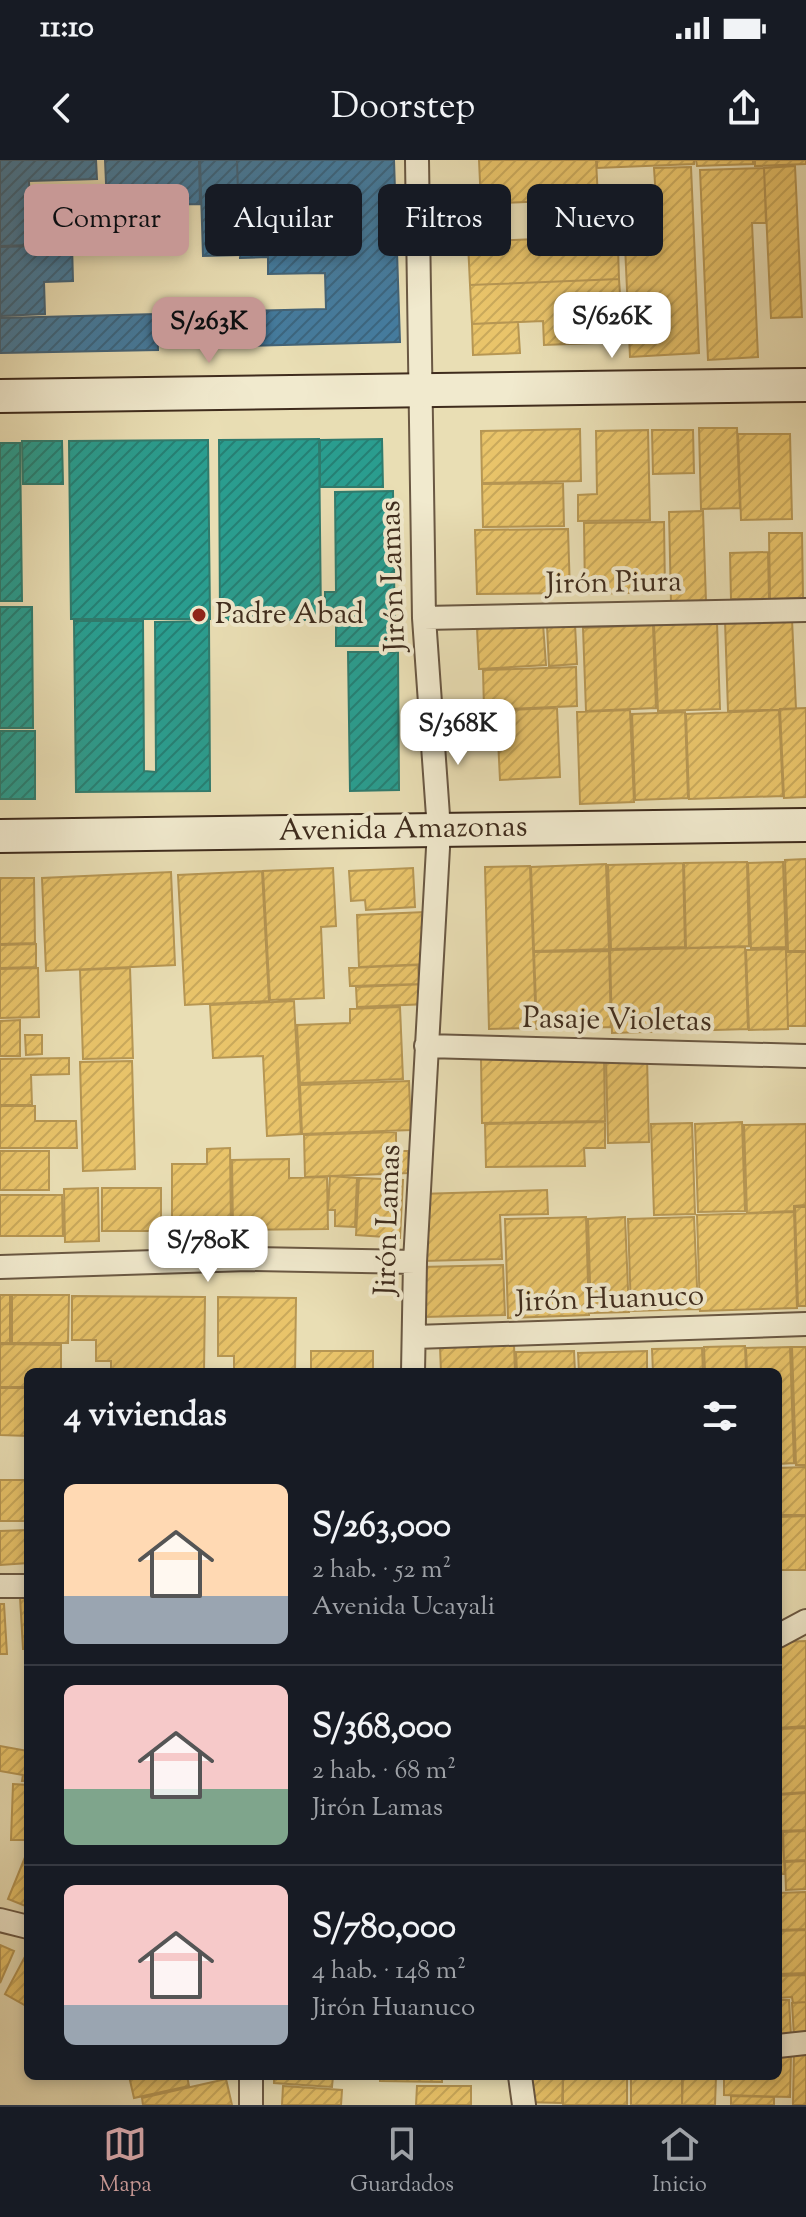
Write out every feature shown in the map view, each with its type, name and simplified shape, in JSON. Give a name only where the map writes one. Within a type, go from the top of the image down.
[{"type":"street","name":"Jirón Lamas","points":[[413,1368],[415,1262],[439,830],[424,618],[417,160]]},
{"type":"street","points":[[0,396],[806,385]]},
{"type":"street","name":"Jirón Piura","points":[[424,618],[806,610]]},
{"type":"street","name":"Avenida Amazonas","points":[[0,836],[806,825]]},
{"type":"street","name":"Pasaje Violetas","points":[[426,1046],[806,1056]]},
{"type":"street","points":[[0,1267],[248,1259],[415,1262]]},
{"type":"street","name":"Jirón Huanuco","points":[[415,1337],[806,1324]]},
{"type":"street","points":[[0,1586],[24,1586]]},
{"type":"street","points":[[782,1634],[806,1621]]},
{"type":"street","points":[[0,1920],[24,1926]]},
{"type":"street","points":[[782,2046],[806,2043]]},
{"type":"street","points":[[251,2080],[251,2105]]},
{"type":"street","points":[[521,2080],[524,2105]]},
{"type":"building: Viviendas","points":[[479,160],[596,160],[597,184],[527,184],[527,202],[511,203],[511,184],[480,184]]},
{"type":"building: Viviendas","points":[[597,160],[694,160],[694,164],[597,168]]},
{"type":"building: Viviendas","points":[[696,160],[753,160],[753,164],[697,166]]},
{"type":"building: Viviendas","points":[[755,160],[806,160],[806,164],[755,166]]},
{"type":"building: Viviendas","points":[[795,166],[802,317],[771,318],[764,168]]},
{"type":"building: Viviendas","points":[[691,167],[699,353],[630,357],[625,256],[663,256],[663,184],[655,184],[654,168]]},
{"type":"building: Viviendas","points":[[764,168],[766,223],[752,223],[758,357],[708,360],[700,170]]},
{"type":"building: Viviendas","points":[[527,239],[527,256],[618,256],[619,279],[470,285],[469,256],[511,256],[511,240]]},
{"type":"building: Viviendas","points":[[619,279],[623,342],[544,345],[543,321],[472,324],[470,285]]},
{"type":"building: Viviendas","points":[[518,322],[520,353],[473,355],[472,324]]},
{"type":"building: Viviendas","points":[[699,428],[737,428],[740,508],[701,509]]},
{"type":"building: Viviendas","points":[[580,429],[581,481],[482,483],[481,431]]},
{"type":"building: Viviendas","points":[[648,430],[650,520],[578,521],[578,495],[597,494],[596,431]]},
{"type":"building: Viviendas","points":[[652,430],[693,430],[694,473],[653,474]]},
{"type":"building: Viviendas","points":[[738,434],[790,434],[792,519],[741,520]]},
{"type":"building: Viviendas","points":[[563,483],[564,526],[483,527],[482,484]]},
{"type":"building: Viviendas","points":[[703,511],[706,602],[671,602],[669,512]]},
{"type":"building: Viviendas","points":[[664,522],[665,592],[585,594],[584,523]]},
{"type":"building: Viviendas","points":[[568,529],[570,593],[477,594],[475,530]]},
{"type":"building: Viviendas","points":[[769,533],[802,533],[803,598],[770,599]]},
{"type":"building: Viviendas","points":[[768,552],[769,599],[731,599],[730,553]]},
{"type":"building: Viviendas","points":[[792,619],[796,709],[728,711],[725,621]]},
{"type":"building: Viviendas","points":[[717,623],[720,709],[658,711],[654,625]]},
{"type":"building: Viviendas","points":[[543,624],[546,665],[479,669],[477,628]]},
{"type":"building: Viviendas","points":[[575,624],[577,664],[549,666],[547,626]]},
{"type":"building: Viviendas","points":[[653,625],[656,708],[586,711],[583,628]]},
{"type":"building: Viviendas","points":[[576,667],[577,706],[484,710],[483,670]]},
{"type":"building: Viviendas","points":[[557,708],[560,777],[500,780],[498,739],[487,740],[485,711]]},
{"type":"building: Viviendas","points":[[806,708],[806,797],[784,798],[780,709]]},
{"type":"building: Viviendas","points":[[630,710],[634,802],[580,804],[577,712]]},
{"type":"building: Viviendas","points":[[779,710],[783,796],[689,799],[686,714]]},
{"type":"building: Viviendas","points":[[685,712],[688,798],[635,800],[632,714]]},
{"type":"building: Viviendas","points":[[806,859],[806,951],[788,951],[785,860]]},
{"type":"building: Viviendas","points":[[747,862],[749,946],[686,948],[684,863]]},
{"type":"building: Viviendas","points":[[783,862],[786,947],[751,948],[748,863]]},
{"type":"building: Viviendas","points":[[683,863],[685,947],[611,949],[608,865]]},
{"type":"building: Viviendas","points":[[606,864],[609,949],[534,951],[531,867]]},
{"type":"building: Viviendas","points":[[530,866],[536,1028],[489,1029],[485,867]]},
{"type":"building: Viviendas","points":[[333,868],[336,926],[321,927],[324,998],[270,1000],[263,871]]},
{"type":"building: Viviendas","points":[[413,868],[415,907],[366,910],[365,900],[351,901],[349,871]]},
{"type":"building: Viviendas","points":[[262,871],[269,1001],[185,1005],[178,875]]},
{"type":"building: Viviendas","points":[[171,872],[175,965],[46,971],[42,878]]},
{"type":"building: Viviendas","points":[[0,878],[34,878],[35,943],[0,944]]},
{"type":"building: Viviendas","points":[[425,912],[428,964],[359,967],[357,915]]},
{"type":"building: Viviendas","points":[[36,944],[36,967],[0,968],[0,945]]},
{"type":"building: Viviendas","points":[[745,947],[748,1029],[612,1033],[610,950]]},
{"type":"building: Viviendas","points":[[786,949],[788,1029],[749,1030],[746,950]]},
{"type":"building: Viviendas","points":[[609,951],[611,1027],[537,1029],[534,952]]},
{"type":"building: Viviendas","points":[[786,952],[806,952],[806,1026],[788,1026]]},
{"type":"building: Viviendas","points":[[418,965],[419,984],[350,986],[349,968]]},
{"type":"building: Viviendas","points":[[38,968],[39,1017],[0,1018],[0,969]]},
{"type":"building: Viviendas","points":[[130,968],[133,1058],[83,1059],[80,970]]},
{"type":"building: Viviendas","points":[[427,984],[428,1004],[357,1007],[356,987]]},
{"type":"building: Viviendas","points":[[294,1001],[301,1134],[267,1136],[263,1056],[213,1058],[210,1005]]},
{"type":"building: Viviendas","points":[[400,1007],[403,1079],[300,1083],[297,1025],[350,1023],[350,1009]]},
{"type":"building: Viviendas","points":[[20,1020],[20,1056],[0,1056],[0,1021]]},
{"type":"building: Viviendas","points":[[25,1035],[42,1035],[42,1054],[26,1055]]},
{"type":"building: Viviendas","points":[[604,1056],[605,1121],[482,1123],[481,1058]]},
{"type":"building: Viviendas","points":[[647,1057],[649,1142],[608,1143],[606,1058]]},
{"type":"building: Viviendas","points":[[69,1058],[69,1074],[31,1075],[32,1105],[0,1105],[0,1059]]},
{"type":"building: Viviendas","points":[[132,1061],[135,1169],[83,1171],[80,1062]]},
{"type":"building: Viviendas","points":[[409,1081],[411,1130],[302,1134],[300,1085]]},
{"type":"building: Viviendas","points":[[0,1106],[35,1106],[35,1121],[76,1121],[77,1148],[0,1148]]},
{"type":"building: Viviendas","points":[[605,1122],[605,1148],[584,1148],[585,1166],[486,1167],[485,1124]]},
{"type":"building: Viviendas","points":[[742,1122],[745,1211],[698,1212],[695,1124]]},
{"type":"building: Viviendas","points":[[692,1123],[695,1214],[654,1215],[651,1124]]},
{"type":"building: Viviendas","points":[[806,1124],[806,1205],[794,1206],[794,1211],[747,1213],[744,1125]]},
{"type":"building: Viviendas","points":[[396,1132],[396,1151],[408,1151],[409,1173],[305,1177],[304,1135]]},
{"type":"building: Viviendas","points":[[230,1148],[231,1230],[172,1230],[172,1164],[207,1164],[207,1149]]},
{"type":"building: Viviendas","points":[[0,1151],[49,1151],[49,1190],[0,1190]]},
{"type":"building: Viviendas","points":[[289,1159],[289,1178],[327,1177],[328,1229],[233,1230],[232,1160]]},
{"type":"building: Viviendas","points":[[330,1176],[357,1178],[355,1227],[335,1226],[335,1210],[328,1210]]},
{"type":"building: Viviendas","points":[[359,1178],[403,1180],[400,1238],[356,1235]]},
{"type":"building: Viviendas","points":[[98,1188],[99,1241],[65,1242],[64,1189]]},
{"type":"building: Viviendas","points":[[102,1188],[161,1188],[161,1231],[102,1231]]},
{"type":"building: Viviendas","points":[[547,1190],[548,1214],[500,1215],[502,1259],[422,1261],[420,1194]]},
{"type":"building: Viviendas","points":[[0,1195],[62,1195],[63,1236],[0,1236]]},
{"type":"building: Viviendas","points":[[795,1207],[806,1207],[806,1306],[798,1306]]},
{"type":"building: Viviendas","points":[[794,1212],[797,1308],[700,1311],[697,1215]]},
{"type":"building: Viviendas","points":[[586,1217],[589,1315],[508,1318],[505,1219]]},
{"type":"building: Viviendas","points":[[625,1217],[629,1312],[591,1313],[588,1219]]},
{"type":"building: Viviendas","points":[[694,1217],[698,1309],[631,1311],[628,1219]]},
{"type":"building: Viviendas","points":[[503,1265],[505,1315],[423,1317],[421,1267]]},
{"type":"building: Viviendas","points":[[0,1295],[10,1295],[10,1343],[0,1343]]},
{"type":"building: Viviendas","points":[[12,1295],[69,1295],[68,1343],[12,1343]]},
{"type":"building: Viviendas","points":[[72,1296],[205,1297],[204,1368],[111,1368],[111,1361],[96,1361],[96,1340],[72,1340]]},
{"type":"building: Viviendas","points":[[218,1297],[296,1298],[295,1368],[234,1368],[234,1356],[218,1356]]},
{"type":"building: Viviendas","points":[[0,1344],[61,1345],[61,1368],[24,1368],[24,1387],[0,1387]]},
{"type":"building: Viviendas","points":[[514,1345],[515,1368],[441,1368],[440,1347]]},
{"type":"building: Viviendas","points":[[745,1346],[746,1368],[705,1368],[704,1347]]},
{"type":"building: Viviendas","points":[[790,1347],[794,1463],[782,1464],[782,1368],[747,1368],[746,1348]]},
{"type":"building: Viviendas","points":[[792,1347],[806,1347],[806,1465],[796,1465]]},
{"type":"building: Viviendas","points":[[702,1348],[703,1368],[653,1368],[652,1349]]},
{"type":"building: Viviendas","points":[[311,1351],[373,1351],[373,1368],[311,1368]]},
{"type":"building: Viviendas","points":[[574,1351],[575,1368],[517,1368],[516,1352]]},
{"type":"building: Viviendas","points":[[647,1351],[647,1368],[579,1368],[578,1353]]},
{"type":"building: Viviendas","points":[[0,1388],[24,1388],[24,1436],[0,1435]]},
{"type":"building: Viviendas","points":[[806,1467],[806,1515],[782,1515],[782,1468]]},
{"type":"building: Viviendas","points":[[0,1480],[24,1480],[24,1521],[0,1521]]},
{"type":"building: Viviendas","points":[[806,1516],[806,1570],[782,1570],[782,1517]]},
{"type":"building: Viviendas","points":[[24,1530],[24,1563],[0,1565],[0,1531]]},
{"type":"building: Viviendas","points":[[24,1596],[24,1649],[23,1649],[20,1597]]},
{"type":"building: Viviendas","points":[[0,1604],[4,1604],[7,1654],[0,1654]]},
{"type":"building: Viviendas","points":[[806,1641],[806,1726],[782,1728],[782,1642]]},
{"type":"building: Viviendas","points":[[806,1728],[806,1792],[782,1794],[782,1729]]},
{"type":"building: Viviendas","points":[[0,1746],[24,1750],[24,1781],[23,1775],[0,1771]]},
{"type":"building: Viviendas","points":[[13,1784],[24,1785],[24,1840],[11,1840]]},
{"type":"building: Viviendas","points":[[806,1793],[806,1830],[782,1831],[782,1795]]},
{"type":"building: Viviendas","points":[[806,1831],[806,1860],[784,1861],[783,1832]]},
{"type":"building: Viviendas","points":[[782,1832],[785,1874],[782,1874]]},
{"type":"building: Viviendas","points":[[24,1860],[24,1905],[8,1899]]},
{"type":"building: Viviendas","points":[[806,1861],[806,1889],[786,1890],[785,1862]]},
{"type":"building: Viviendas","points":[[806,1892],[806,1929],[782,1930],[782,1893]]},
{"type":"building: Viviendas","points":[[806,1930],[806,1973],[782,1974],[782,1931]]},
{"type":"building: Viviendas","points":[[0,1945],[14,1951],[0,1983]]},
{"type":"building: Viviendas","points":[[24,1958],[24,2005],[5,1994]]},
{"type":"building: Viviendas","points":[[806,1975],[806,2002],[793,2003],[792,1997],[782,1998],[782,1976]]},
{"type":"building: Viviendas","points":[[782,2000],[789,2000],[791,2036],[782,2037]]},
{"type":"building: Viviendas","points":[[806,2002],[806,2036],[794,2036],[792,2003]]},
{"type":"building: Viviendas","points":[[794,2050],[806,2050],[806,2105],[793,2105]]},
{"type":"building: Viviendas","points":[[782,2053],[791,2053],[790,2097],[724,2095],[724,2080],[782,2080]]},
{"type":"building: Viviendas","points":[[130,2080],[188,2080],[189,2086],[134,2098]]},
{"type":"building: Viviendas","points":[[226,2080],[232,2105],[143,2105],[142,2098]]},
{"type":"building: Viviendas","points":[[274,2080],[333,2080],[332,2087],[274,2083]]},
{"type":"building: Viviendas","points":[[442,2080],[442,2082],[380,2081]]},
{"type":"building: Viviendas","points":[[525,2080],[563,2080],[562,2103],[524,2102]]},
{"type":"building: Viviendas","points":[[563,2080],[627,2080],[627,2105],[563,2105]]},
{"type":"building: Viviendas","points":[[631,2080],[682,2080],[682,2105],[631,2105]]},
{"type":"building: Viviendas","points":[[683,2080],[716,2080],[715,2105],[682,2105]]},
{"type":"building: Viviendas","points":[[283,2086],[342,2090],[341,2105],[282,2105]]},
{"type":"building: Viviendas","points":[[417,2086],[471,2086],[471,2105],[416,2105]]},
{"type":"building: Viviendas","points":[[731,2096],[774,2097],[774,2105],[731,2105]]},
{"type":"building: Escuelas","points":[[319,439],[321,620],[220,620],[219,440]]},
{"type":"building: Escuelas","points":[[382,439],[383,487],[320,487],[320,440]]},
{"type":"building: Escuelas","points":[[208,440],[210,619],[71,619],[69,441]]},
{"type":"building: Escuelas","points":[[22,441],[62,441],[63,484],[23,484]]},
{"type":"building: Escuelas","points":[[0,443],[20,443],[22,601],[0,601]]},
{"type":"building: Escuelas","points":[[393,491],[395,646],[336,646],[336,613],[325,613],[325,592],[336,592],[335,492]]},
{"type":"building: Escuelas","points":[[0,607],[32,607],[33,728],[0,728]]},
{"type":"building: Escuelas","points":[[74,621],[143,621],[144,771],[156,772],[155,622],[209,621],[210,791],[76,792]]},
{"type":"building: Escuelas","points":[[348,652],[398,652],[399,790],[350,791]]},
{"type":"building: Escuelas","points":[[0,731],[35,731],[35,799],[0,799]]},
{"type":"building: Público","points":[[0,160],[96,160],[97,179],[29,181],[29,184],[24,184],[24,245],[0,246]]},
{"type":"building: Público","points":[[105,160],[199,160],[200,204],[189,204],[189,184],[106,184]]},
{"type":"building: Público","points":[[200,160],[237,160],[238,184],[205,184],[203,256]]},
{"type":"building: Público","points":[[237,160],[394,160],[395,184],[378,184],[378,256],[397,256],[400,342],[210,347],[209,312],[326,309],[325,273],[268,274],[268,257],[240,256],[362,256],[362,184],[238,184]]},
{"type":"building: Público","points":[[24,246],[24,256],[72,256],[73,281],[44,282],[45,314],[0,316],[0,247]]},
{"type":"building: Público","points":[[157,314],[158,350],[0,353],[0,318]]},
{"type":"place","name":"Padre Abad","points":[[199,615]]}]
